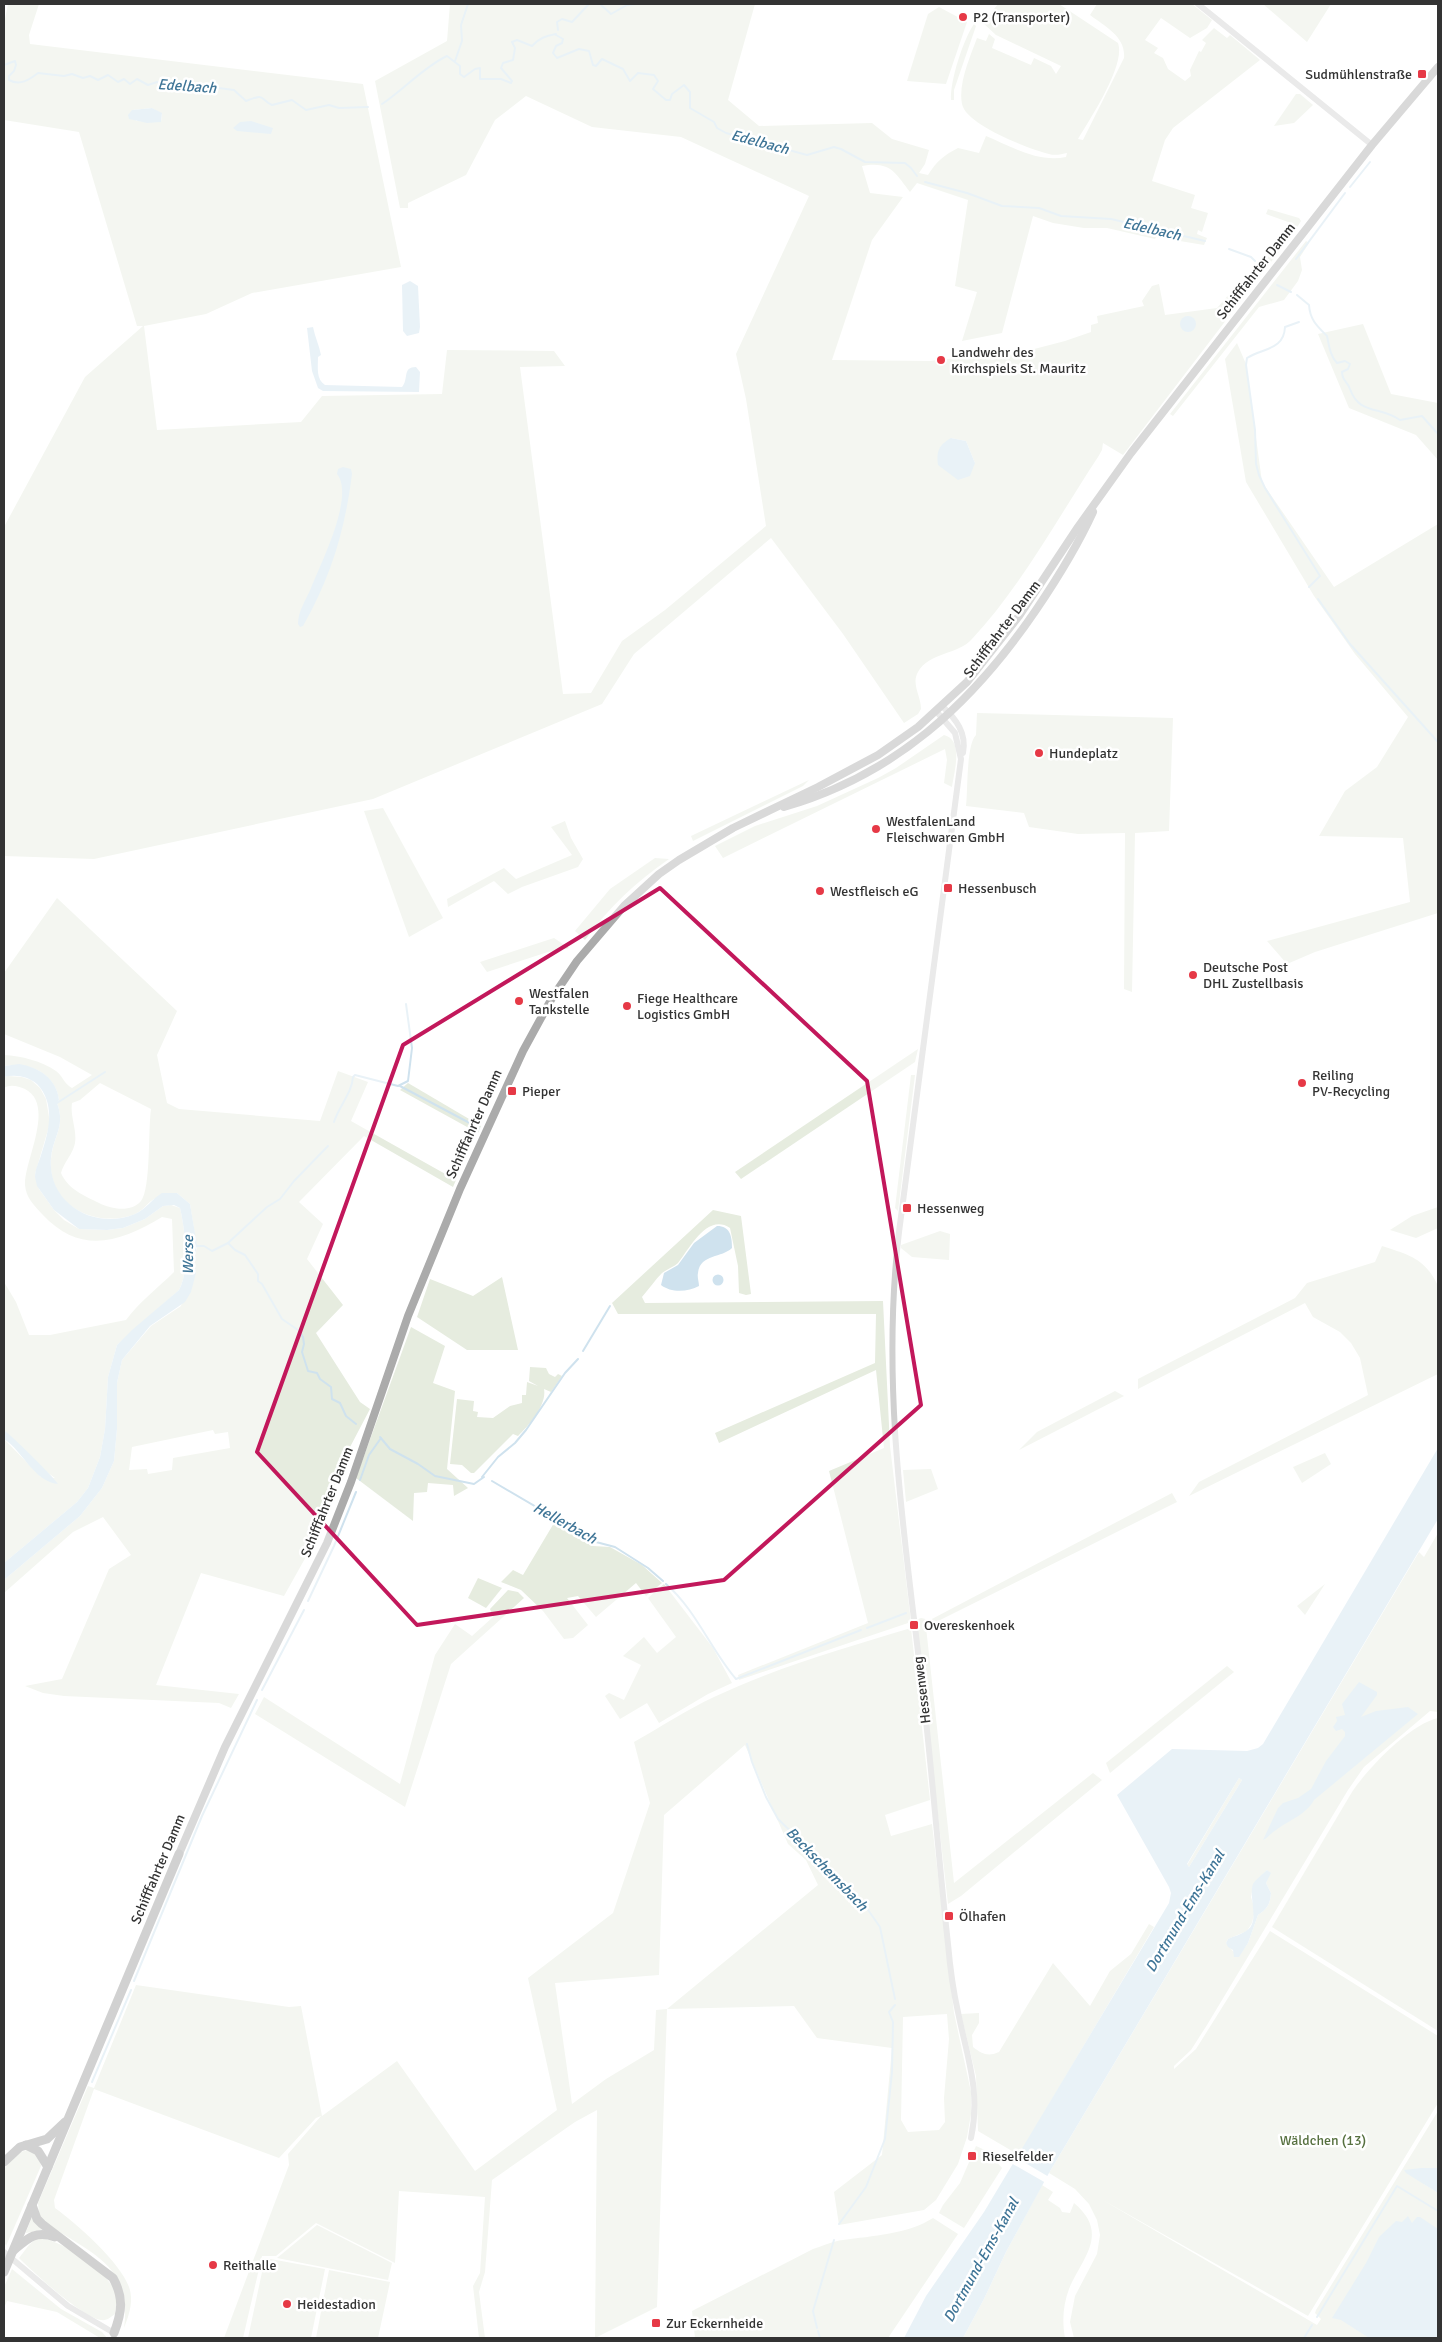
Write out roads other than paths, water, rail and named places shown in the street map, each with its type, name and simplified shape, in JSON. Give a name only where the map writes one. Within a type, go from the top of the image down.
[{"type":"highway","name":"Schifffahrter Damm","points":[[5,2268],[8,2252],[32,2205],[179,1854]]},
{"type":"highway","points":[[4,2162],[14,2150],[47,2139],[68,2118]]},
{"type":"highway","points":[[26,2145],[38,2151],[48,2167]]},
{"type":"highway","points":[[32,2205],[37,2219],[60,2238],[106,2270],[113,2278],[120,2290],[122,2307],[114,2336]]},
{"type":"highway","points":[[8,2252],[34,2234],[42,2233],[60,2238]]},
{"type":"main road","name":"Schifffahrter Damm","points":[[179,1854],[228,1742],[327,1543],[351,1482],[396,1349],[460,1188],[535,1027],[582,954],[607,923],[640,890],[695,849],[878,755],[939,708],[967,682],[998,644],[1100,496],[1372,146],[1438,68]]},
{"type":"main road","name":"Schifffahrter Damm","points":[[762,814],[830,792],[852,782],[901,753],[950,713],[978,686],[1019,635],[1074,549],[1100,496]]},
{"type":"street","points":[[1198,4],[1372,146]]},
{"type":"street","points":[[939,708],[950,713],[962,733],[964,746],[961,759]]},
{"type":"street","name":"Hessenweg","points":[[939,708],[943,719],[957,735],[961,759],[898,1240],[891,1334],[892,1387],[904,1541],[924,1704],[950,1970],[975,2091],[975,2116],[971,2138]]},
{"type":"street","points":[[8,2252],[68,2306],[114,2336]]},
{"type":"water","points":[[152,108],[162,113],[161,122],[147,123],[129,119],[128,115],[132,110]]},
{"type":"water","points":[[251,121],[273,128],[271,134],[237,131],[233,128],[240,122]]},
{"type":"water","points":[[410,281],[418,286],[420,327],[419,333],[407,336],[403,331],[402,285]]},
{"type":"water","points":[[1188,316],[1194,318],[1196,324],[1194,330],[1188,332],[1182,330],[1180,324],[1182,318]]},
{"type":"water","points":[[313,327],[321,355],[318,357],[319,376],[325,385],[402,387],[407,371],[416,367],[420,372],[419,392],[323,391],[318,388],[312,371],[307,328]]},
{"type":"water","points":[[951,438],[966,441],[975,463],[970,476],[958,480],[938,465],[939,449]]},
{"type":"water","points":[[343,467],[351,469],[352,474],[341,534],[329,571],[313,608],[303,626],[300,627],[298,619],[301,610],[328,547],[339,513],[342,498],[341,484],[337,474],[338,469]]},
{"type":"water","name":"Werse","points":[[19,1064],[33,1068],[46,1075],[58,1093],[59,1100],[57,1103],[60,1125],[52,1150],[52,1174],[57,1189],[66,1200],[77,1210],[90,1216],[105,1219],[135,1214],[162,1193],[177,1193],[190,1204],[197,1245],[194,1260],[196,1273],[191,1292],[185,1302],[150,1326],[122,1360],[117,1383],[117,1429],[114,1461],[102,1488],[80,1516],[4,1580],[4,1563],[77,1502],[88,1488],[100,1457],[105,1429],[108,1377],[117,1345],[179,1290],[185,1261],[184,1227],[180,1208],[174,1205],[163,1206],[145,1219],[123,1228],[107,1230],[79,1229],[54,1210],[37,1186],[35,1177],[48,1127],[49,1109],[47,1100],[37,1084],[30,1079],[17,1076],[4,1077],[4,1066]]},
{"type":"water","points":[[717,1226],[725,1228],[729,1232],[732,1248],[703,1262],[698,1273],[699,1286],[690,1290],[680,1291],[665,1288],[661,1285],[664,1273],[678,1265],[694,1243]]},
{"type":"water","points":[[718,1274],[724,1280],[718,1286],[712,1280]]},
{"type":"water","points":[[4,1430],[58,1484],[49,1482],[35,1472],[11,1444],[4,1439]]},
{"type":"water","name":"Dortmund-Ems-Kanal","points":[[1438,1448],[1438,1519],[1049,2173],[1006,2252],[963,2338],[904,2338],[926,2296],[984,2212],[1169,1903],[1171,1893],[1169,1887],[1117,1795],[1172,1749],[1247,1751],[1258,1748],[1263,1744]],"holes":[[[1239,1778],[1242,1780],[1189,1867],[1187,1864]]]},
{"type":"water","points":[[1359,1682],[1377,1692],[1377,1695],[1361,1717],[1376,1711],[1408,1707],[1418,1714],[1314,1800],[1307,1810],[1263,1840],[1278,1808],[1283,1803],[1298,1798],[1311,1789],[1326,1761],[1345,1736],[1345,1732],[1342,1729],[1336,1731],[1333,1727],[1337,1721],[1336,1717],[1345,1715],[1342,1704]]},
{"type":"water","points":[[1267,1870],[1271,1873],[1266,1883],[1271,1893],[1269,1904],[1258,1915],[1248,1943],[1239,1957],[1234,1957],[1233,1950],[1226,1943],[1228,1939],[1244,1932],[1253,1922],[1253,1884]]},
{"type":"water","points":[[1438,2168],[1438,2193],[1404,2170]]},
{"type":"water","points":[[1408,2216],[1412,2223],[1417,2217],[1420,2217],[1438,2229],[1438,2338],[1369,2338],[1341,2320],[1332,2318],[1366,2263],[1379,2237],[1396,2221],[1402,2222]]},
{"type":"waterway","points":[[455,61],[462,41],[461,25],[468,4]]},
{"type":"waterway","points":[[558,30],[557,22],[562,19],[572,22],[589,4]]},
{"type":"waterway","points":[[600,4],[611,14],[627,5],[637,4]]},
{"type":"waterway","name":"Edelbach","points":[[382,104],[439,60],[447,56],[460,66],[460,74],[464,77],[475,69],[480,68],[480,79],[501,79],[511,83],[512,81],[501,68],[503,63],[513,60],[515,48],[512,42],[517,40],[532,46],[537,41],[556,34]]},
{"type":"waterway","name":"Edelbach","points":[[556,35],[563,39],[562,43],[556,46],[553,53],[557,58],[579,49],[589,51],[593,65],[596,66],[602,59],[623,69],[630,81],[638,73],[654,75],[658,81],[653,89],[666,100],[670,100],[672,94],[684,85],[690,92],[690,108],[714,122],[717,128],[726,133],[807,155],[834,147],[865,162],[905,163],[917,176]]},
{"type":"waterway","name":"Edelbach","points":[[4,65],[15,61],[14,71],[9,76],[9,80],[13,82],[28,80],[38,73],[64,76],[72,74],[83,78],[90,76],[98,80],[108,75],[118,82],[124,79],[130,84],[137,79],[148,85],[157,82],[166,86],[172,83],[180,83],[234,90],[246,101],[262,97],[272,105],[292,100],[306,110],[329,105],[339,108],[368,107]]},
{"type":"waterway","points":[[1350,187],[1370,162]]},
{"type":"waterway","name":"Edelbach","points":[[925,182],[967,193],[1002,206],[1039,208],[1061,216],[1111,219],[1205,241]]},
{"type":"waterway","points":[[1296,259],[1345,193]]},
{"type":"waterway","name":"Edelbach","points":[[1229,249],[1251,257],[1255,261]]},
{"type":"waterway","name":"Edelbach","points":[[1277,285],[1291,292]]},
{"type":"waterway","name":"Edelbach","points":[[1297,295],[1309,305],[1312,319],[1327,336],[1330,350],[1337,363],[1345,361],[1350,364],[1348,369],[1342,372],[1342,375],[1359,403],[1400,420],[1422,416],[1438,434]]},
{"type":"waterway","points":[[1299,322],[1285,327],[1284,335],[1277,344],[1247,358],[1246,365],[1255,430],[1256,464],[1259,475],[1265,488],[1320,576],[1309,587]]},
{"type":"waterway","points":[[1318,599],[1350,644],[1438,742]]},
{"type":"waterway","points":[[334,1122],[355,1075],[398,1086],[408,1081],[412,1048],[406,1004]]},
{"type":"waterway","points":[[57,1103],[105,1072]]},
{"type":"waterway","points":[[400,1086],[479,1128]]},
{"type":"waterway","name":"Werse","points":[[196,1246],[204,1246],[212,1251],[228,1243],[267,1207],[280,1199],[294,1181],[328,1146]]},
{"type":"waterway","name":"Hellerbach","points":[[228,1243],[235,1250],[245,1255],[258,1274],[258,1281],[262,1284],[282,1319],[298,1330],[303,1337],[302,1352],[308,1371],[317,1373],[320,1379],[331,1387],[332,1399],[340,1403],[346,1416],[356,1424]]},
{"type":"waterway","points":[[583,1351],[610,1306]]},
{"type":"waterway","points":[[482,1477],[498,1457],[515,1443],[526,1430],[565,1373],[578,1359]]},
{"type":"waterway","name":"Hellerbach","points":[[380,1437],[390,1449],[418,1464],[435,1476],[474,1484],[484,1477]]},
{"type":"waterway","points":[[360,1480],[369,1455],[381,1438]]},
{"type":"waterway","name":"Hellerbach","points":[[492,1481],[596,1542],[615,1547],[648,1568],[663,1581]]},
{"type":"waterway","points":[[308,1601],[334,1546],[356,1492]]},
{"type":"waterway","points":[[666,1584],[677,1594],[695,1618],[736,1679],[861,1630]]},
{"type":"waterway","points":[[262,1690],[304,1610]]},
{"type":"waterway","points":[[867,1628],[906,1613]]},
{"type":"waterway","points":[[134,1981],[202,1816],[257,1700]]},
{"type":"waterway","name":"Beckschemsbach","points":[[747,1744],[766,1797],[778,1819],[859,1897],[880,1927],[895,1999]]},
{"type":"waterway","points":[[92,2082],[131,1990]]},
{"type":"waterway","name":"Beckschemsbach","points":[[839,2224],[866,2187],[885,2139],[892,2072],[893,2022],[889,2012],[895,2005]]},
{"type":"waterway","points":[[1317,2317],[1397,2186],[1438,2211]]},
{"type":"waterway","name":"Beckschemsbach","points":[[817,2328],[813,2311],[834,2240]]},
{"type":"waterway","points":[[1304,2338],[1312,2325]]},
{"type":"waterway","name":"Beckschemsbach","points":[[818,2331],[820,2338]]},
{"type":"place","name":"P2 (Transporter)","points":[[963,17]]},
{"type":"place","name":"Sudmühlenstraße","points":[[1422,74]]},
{"type":"place","name":"Landwehr des Kirchspiels St. Mauritz","points":[[941,360]]},
{"type":"place","name":"Hundeplatz","points":[[1039,753]]},
{"type":"place","name":"WestfalenLand Fleischwaren GmbH","points":[[876,829]]},
{"type":"place","name":"Hessenbusch","points":[[948,888]]},
{"type":"place","name":"Westfleisch eG","points":[[820,891]]},
{"type":"place","name":"Deutsche Post DHL Zustellbasis","points":[[1193,975]]},
{"type":"place","name":"Westfalen Tankstelle","points":[[519,1001]]},
{"type":"place","name":"Fiege Healthcare Logistics GmbH","points":[[627,1006]]},
{"type":"place","name":"Reiling PV-Recycling","points":[[1302,1083]]},
{"type":"place","name":"Pieper","points":[[512,1091]]},
{"type":"place","name":"Hessenweg","points":[[907,1208]]},
{"type":"place","name":"Overeskenhoek","points":[[914,1625]]},
{"type":"place","name":"Ölhafen","points":[[949,1916]]},
{"type":"place","name":"Rieselfelder","points":[[972,2156]]},
{"type":"place","name":"Reithalle","points":[[213,2265]]},
{"type":"place","name":"Heidestadion","points":[[287,2304]]},
{"type":"place","name":"Zur Eckernheide","points":[[656,2323]]},
{"type":"park label","name":"Wäldchen (13)","points":[[1323,2140]]}]
